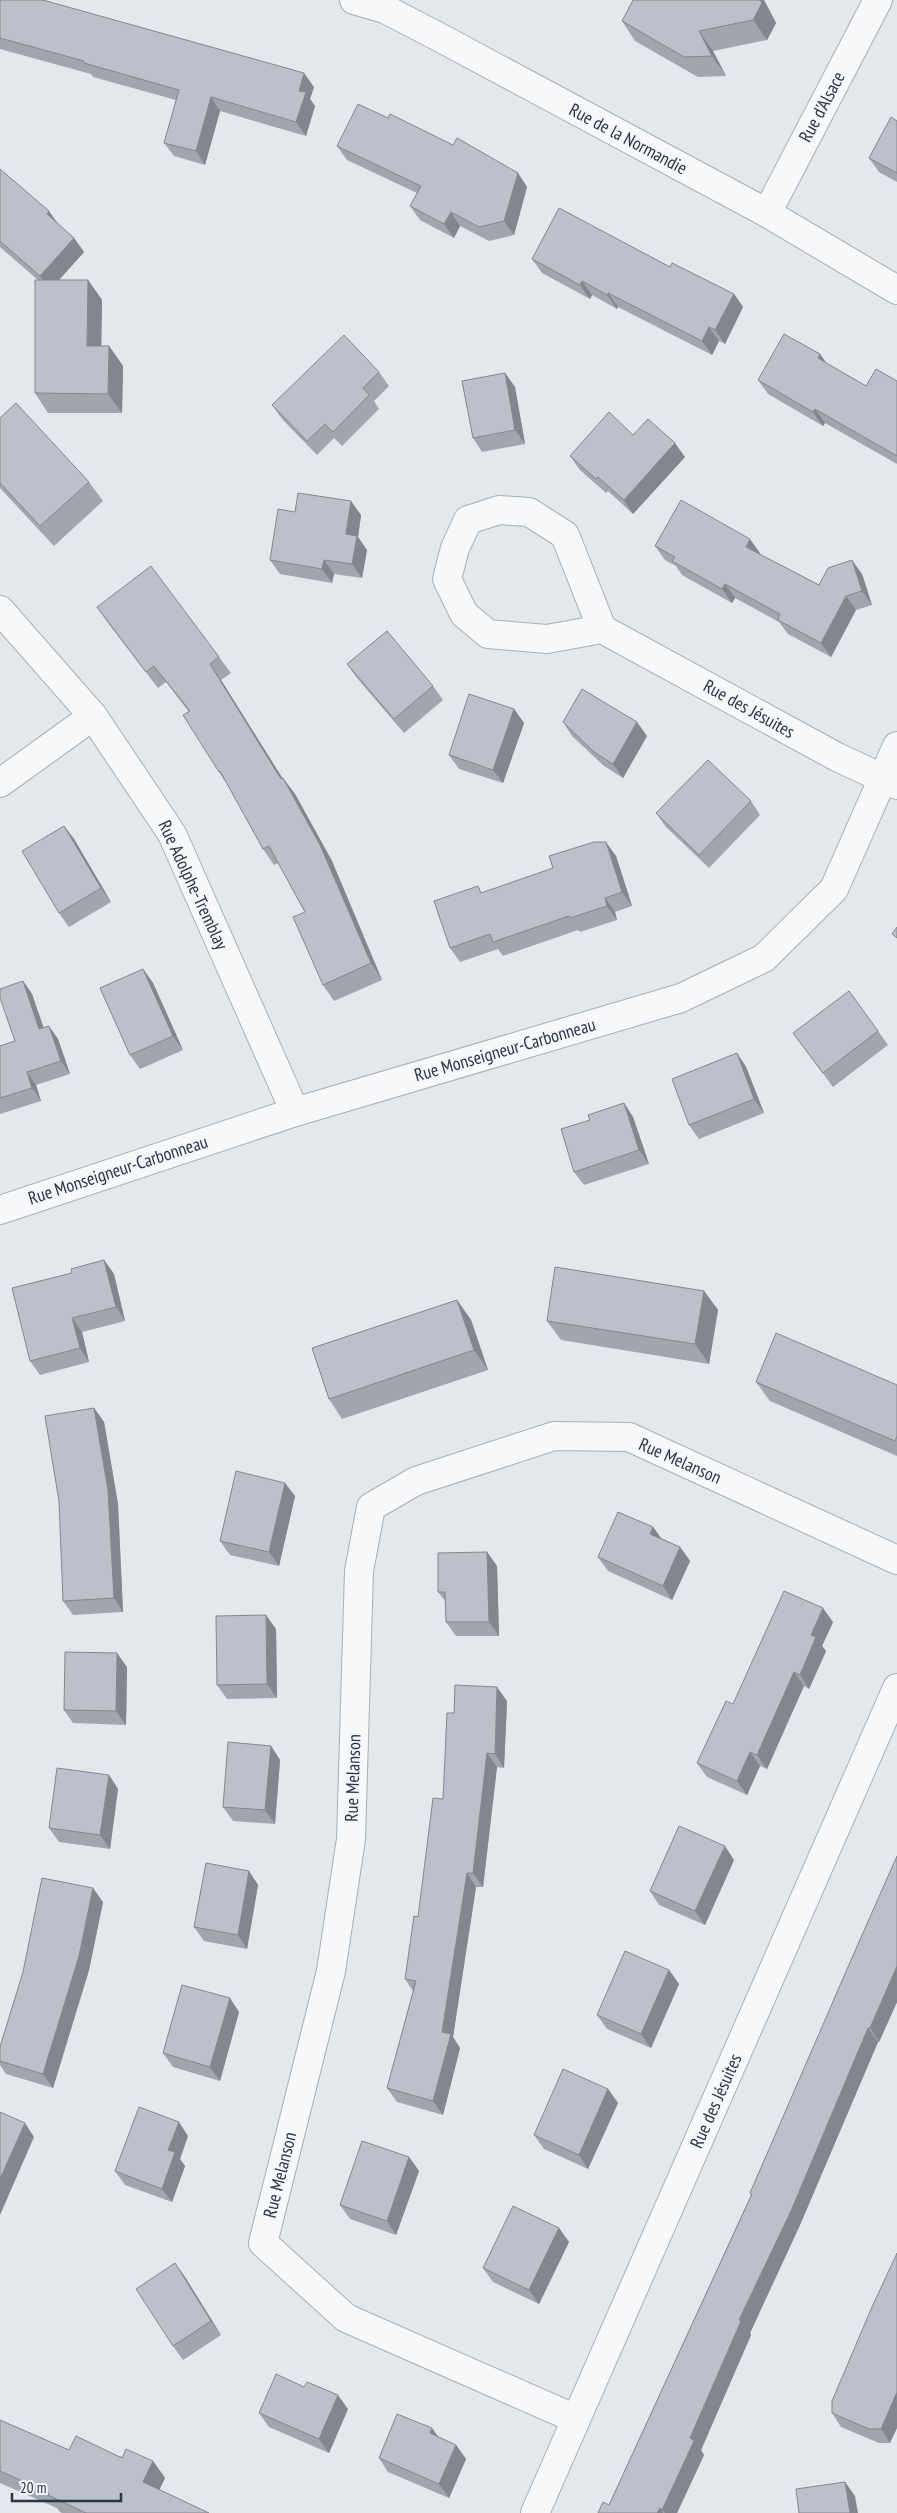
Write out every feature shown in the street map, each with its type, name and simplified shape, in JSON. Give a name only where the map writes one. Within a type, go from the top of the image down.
[{"type":"street","name":"Rue de la Normandie","points":[[354,0],[387,4],[767,213],[897,290]]},
{"type":"street","name":"Rue d'Alsace","points":[[767,213],[878,0]]},
{"type":"street","points":[[499,510],[529,512],[565,535],[602,629],[547,639],[488,634],[464,614],[447,579],[454,548],[468,520],[499,510]]},
{"type":"street","name":"Rue Adolphe-Tremblay","points":[[0,610],[93,716],[172,834],[295,1112]]},
{"type":"street","name":"Rue des Jésuites","points":[[602,629],[890,783]]},
{"type":"street","points":[[0,783],[93,716]]},
{"type":"street","name":"Rue Monseigneur-Carbonneau","points":[[0,1210],[295,1112],[681,998],[764,958],[834,889],[890,783],[897,746]]},
{"type":"street","name":"Rue Melanson","points":[[576,2419],[346,2318],[263,2243],[331,1971],[351,1839],[359,1571],[371,1507],[416,1481],[554,1436],[629,1438],[897,1560]]},
{"type":"street","name":"Rue des Jésuites","points":[[535,2513],[897,1688]]},
{"type":"building","points":[[0,0],[43,0],[304,73],[299,91],[306,92],[296,122],[211,97],[196,151],[164,143],[179,90],[0,38]]},
{"type":"building","points":[[633,0],[760,0],[762,3],[753,20],[699,31],[712,56],[684,57],[622,21]]},
{"type":"building","points":[[358,104],[388,118],[390,114],[453,145],[457,138],[518,173],[504,221],[479,227],[451,212],[444,224],[410,206],[421,186],[337,146]]},
{"type":"building","points":[[891,117],[897,121],[897,173],[869,158]]},
{"type":"building","points":[[0,169],[49,211],[47,214],[74,238],[40,276],[0,241]]},
{"type":"building","points":[[559,208],[670,267],[672,263],[734,294],[715,330],[709,327],[702,341],[582,281],[580,285],[532,259]]},
{"type":"building","points":[[35,280],[88,280],[87,346],[109,346],[108,394],[35,393]]},
{"type":"building","points":[[784,334],[820,354],[818,358],[866,386],[876,369],[897,381],[897,456],[815,409],[813,412],[758,380]]},
{"type":"building","points":[[344,335],[379,372],[363,388],[369,395],[333,432],[325,424],[307,441],[272,405]]},
{"type":"building","points":[[505,373],[515,430],[473,438],[462,381]]},
{"type":"building","points":[[16,403],[89,482],[40,526],[0,483],[0,418]]},
{"type":"building","points":[[609,412],[633,435],[648,419],[675,443],[624,500],[570,456]]},
{"type":"building","points":[[298,493],[351,501],[346,534],[357,536],[352,564],[324,560],[322,569],[270,560],[278,509],[295,512]]},
{"type":"building","points":[[681,500],[750,539],[746,547],[819,585],[828,568],[852,560],[862,591],[846,596],[821,643],[778,620],[780,614],[725,584],[722,589],[672,561],[675,557],[655,546]]},
{"type":"building","points":[[151,566],[219,657],[210,664],[281,779],[283,778],[320,845],[371,963],[323,985],[293,917],[305,912],[269,846],[263,849],[220,771],[183,715],[190,711],[154,666],[146,672],[97,607]]},
{"type":"building","points":[[387,631],[433,686],[394,719],[347,664]]},
{"type":"building","points":[[582,689],[637,722],[613,764],[594,752],[563,722]]},
{"type":"building","points":[[469,694],[514,709],[493,770],[449,755]]},
{"type":"building","points":[[708,760],[751,801],[699,855],[656,813]]},
{"type":"building","points":[[64,826],[101,888],[59,913],[22,851]]},
{"type":"building","points":[[594,842],[606,842],[622,892],[605,898],[607,906],[570,918],[569,916],[493,942],[490,934],[450,948],[434,901],[478,886],[481,893],[553,868],[549,856]]},
{"type":"building","points":[[897,927],[897,938],[892,934]]},
{"type":"building","points":[[143,969],[173,1036],[130,1055],[100,988]]},
{"type":"building","points":[[23,981],[39,1029],[49,1026],[61,1061],[27,1072],[32,1088],[0,1098],[0,1046],[15,1041],[0,998],[0,989]]},
{"type":"building","points":[[849,991],[878,1031],[823,1073],[793,1033]]},
{"type":"building","points":[[737,1053],[754,1099],[689,1125],[672,1079]]},
{"type":"building","points":[[624,1103],[639,1150],[574,1172],[561,1129],[590,1120],[588,1115]]},
{"type":"building","points":[[104,1260],[116,1307],[72,1318],[80,1348],[30,1361],[12,1288],[72,1273],[71,1269]]},
{"type":"building","points":[[555,1267],[704,1291],[695,1344],[547,1321]]},
{"type":"building","points":[[457,1300],[474,1350],[329,1399],[312,1348]]},
{"type":"building","points":[[776,1333],[897,1385],[897,1436],[895,1441],[756,1382]]},
{"type":"building","points":[[94,1408],[108,1490],[114,1598],[63,1601],[59,1501],[45,1416]]},
{"type":"building","points":[[236,1471],[285,1483],[269,1552],[220,1541]]},
{"type":"building","points":[[618,1512],[653,1527],[650,1534],[680,1547],[663,1586],[598,1557]]},
{"type":"building","points":[[487,1552],[489,1622],[446,1622],[445,1592],[438,1592],[438,1553]]},
{"type":"building","points":[[784,1591],[823,1608],[811,1635],[816,1637],[800,1675],[794,1672],[757,1755],[750,1752],[737,1781],[697,1763],[726,1701],[733,1704]]},
{"type":"building","points":[[266,1615],[267,1684],[217,1685],[216,1616]]},
{"type":"building","points":[[65,1652],[117,1653],[116,1711],[64,1710]]},
{"type":"building","points":[[455,1685],[497,1687],[495,1754],[487,1753],[473,1873],[467,1873],[442,2032],[451,2034],[433,2101],[387,2088],[416,1981],[405,1979],[414,1916],[418,1917],[433,1798],[443,1799],[447,1713],[454,1713]]},
{"type":"building","points":[[228,1742],[271,1746],[265,1810],[223,1807]]},
{"type":"building","points":[[57,1768],[109,1775],[100,1835],[49,1828]]},
{"type":"building","points":[[679,1826],[725,1846],[695,1911],[650,1891]]},
{"type":"building","points":[[897,1856],[897,1966],[870,2028],[868,2028],[791,2211],[739,2320],[741,2321],[690,2438],[694,2441],[662,2510],[660,2508],[657,2513],[598,2513],[603,2502],[609,2505],[752,2194],[750,2193]]},
{"type":"building","points":[[206,1863],[249,1871],[238,1935],[194,1927]]},
{"type":"building","points":[[42,1878],[93,1888],[79,1956],[43,2074],[0,2061],[0,2047],[23,1972]]},
{"type":"building","points":[[625,1951],[669,1970],[641,2034],[597,2015]]},
{"type":"building","points":[[182,1985],[230,1998],[210,2067],[163,2053]]},
{"type":"building","points":[[563,2069],[608,2089],[579,2155],[534,2135]]},
{"type":"building","points":[[139,2107],[179,2122],[168,2150],[175,2152],[162,2189],[115,2171]]},
{"type":"building","points":[[0,2112],[25,2123],[0,2179]]},
{"type":"building","points":[[362,2141],[409,2157],[387,2221],[340,2205]]},
{"type":"building","points":[[513,2206],[559,2228],[529,2290],[483,2268]]},
{"type":"building","points":[[897,2253],[897,2392],[881,2429],[869,2429],[832,2413],[832,2401]]},
{"type":"building","points":[[175,2263],[211,2321],[173,2346],[136,2289]]},
{"type":"building","points":[[276,2374],[304,2387],[307,2382],[338,2395],[319,2439],[259,2413]]},
{"type":"building","points":[[397,2414],[432,2428],[430,2433],[456,2445],[439,2484],[379,2458]]},
{"type":"building","points":[[0,2420],[69,2450],[76,2436],[122,2458],[126,2449],[153,2461],[143,2482],[209,2513],[86,2513],[48,2495],[49,2493],[0,2471]]},
{"type":"building","points":[[845,2482],[850,2513],[799,2513],[796,2489]]}]
